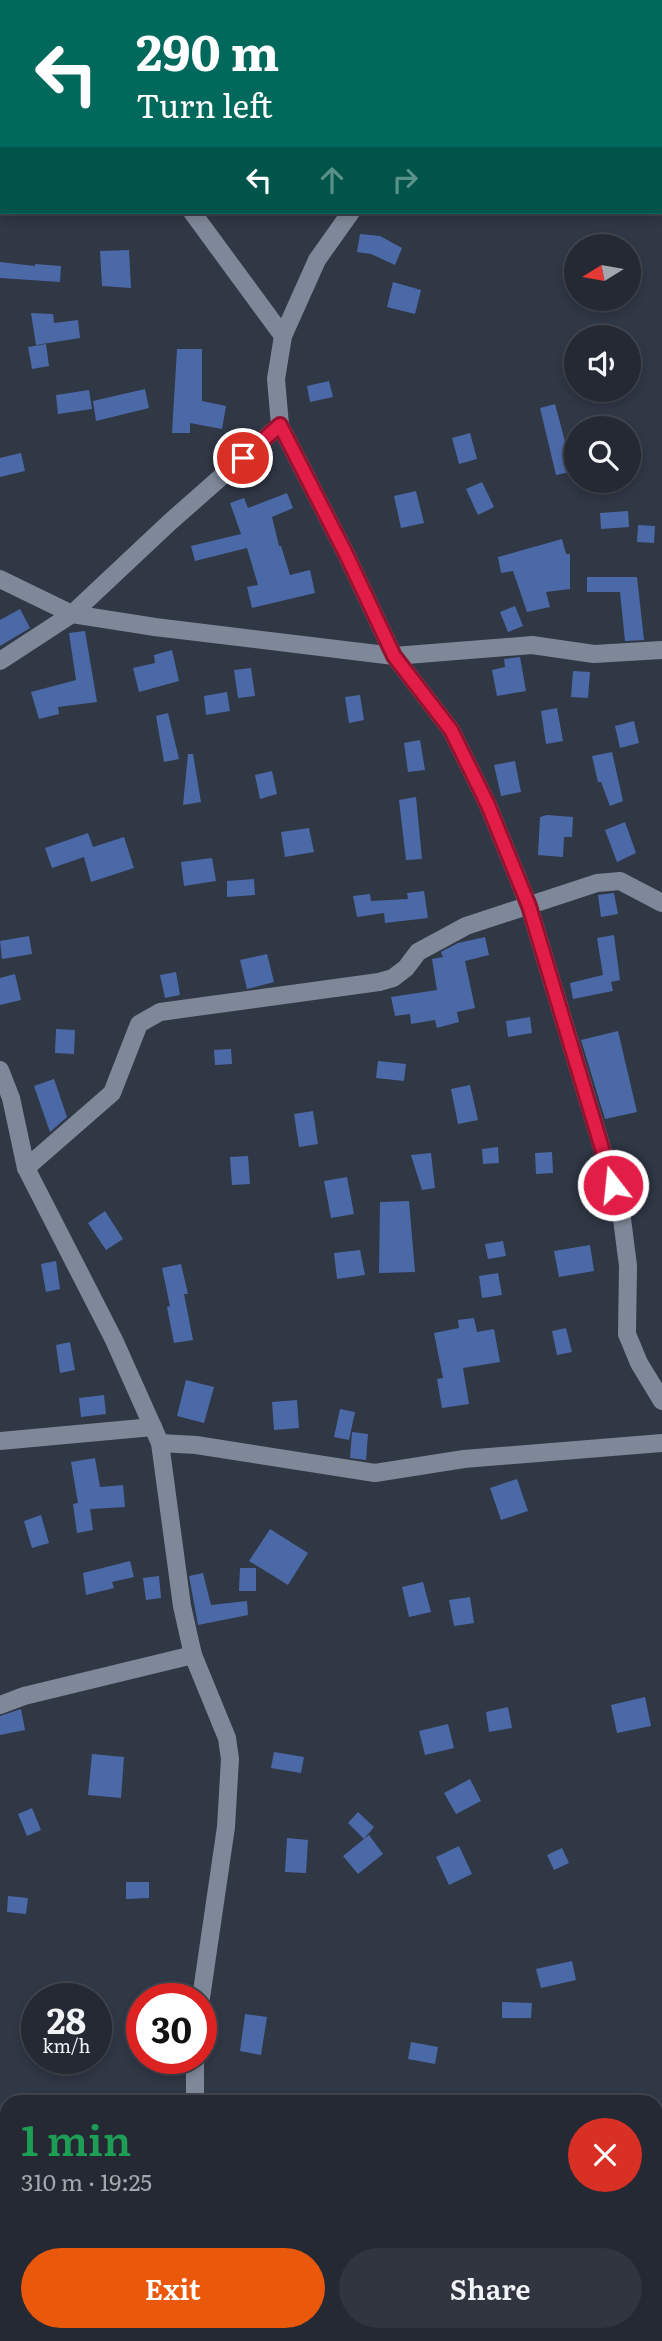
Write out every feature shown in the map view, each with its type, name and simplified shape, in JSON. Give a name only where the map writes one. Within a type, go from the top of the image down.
[{"type":"street","points":[[193,214],[283,336]]},
{"type":"street","points":[[350,214],[317,260],[283,336],[276,379],[280,425],[394,656],[451,730],[488,805],[529,906],[621,1211],[628,1266],[627,1334],[639,1363],[662,1402]]},
{"type":"street","points":[[0,661],[72,614],[170,522],[280,425]]},
{"type":"street","points":[[0,579],[72,614],[167,629],[394,656],[532,645],[594,654],[662,650]]},
{"type":"street","points":[[26,1168],[112,1093],[139,1024],[160,1012],[393,978],[418,953],[466,926],[610,881],[620,881],[662,903]]},
{"type":"street","points":[[0,1070],[10,1098],[26,1168],[114,1340],[157,1435],[182,1606],[193,1655],[228,1738],[230,1759],[226,1828],[203,1983]]},
{"type":"street","points":[[0,1441],[157,1435],[209,1447],[374,1473],[464,1459],[662,1443]]},
{"type":"street","points":[[0,1705],[24,1696],[193,1655]]},
{"type":"street","points":[[195,2074],[195,2095]]},
{"type":"building","points":[[360,234],[380,236],[402,248],[395,265],[371,254],[357,252]]},
{"type":"building","points":[[129,250],[131,288],[102,286],[100,251]]},
{"type":"building","points":[[0,262],[61,266],[60,282],[0,278]]},
{"type":"building","points":[[393,282],[421,290],[415,314],[387,307]]},
{"type":"building","points":[[31,313],[53,314],[54,323],[78,320],[80,338],[36,345]]},
{"type":"building","points":[[46,344],[49,366],[32,369],[28,347]]},
{"type":"building","points":[[177,349],[202,349],[202,401],[226,406],[222,429],[190,423],[190,433],[172,433]]},
{"type":"building","points":[[329,381],[333,397],[310,402],[307,386]]},
{"type":"building","points":[[145,389],[149,408],[96,421],[93,401]]},
{"type":"building","points":[[89,390],[92,409],[58,414],[56,395]]},
{"type":"building","points":[[555,404],[564,438],[564,473],[556,475],[540,408]]},
{"type":"building","points":[[470,433],[477,459],[459,464],[452,438]]},
{"type":"building","points":[[21,453],[25,471],[0,477],[0,458]]},
{"type":"building","points":[[482,482],[494,507],[478,515],[466,489]]},
{"type":"building","points":[[416,491],[424,523],[401,528],[394,496]]},
{"type":"building","points":[[287,493],[293,508],[272,517],[279,546],[290,575],[310,570],[315,593],[252,608],[247,587],[258,585],[247,548],[195,561],[191,546],[241,534],[230,503],[244,498],[248,508]]},
{"type":"building","points":[[628,511],[629,527],[601,529],[600,513]]},
{"type":"building","points":[[638,525],[655,526],[654,543],[637,542]]},
{"type":"building","points":[[562,539],[566,554],[570,554],[570,589],[546,592],[550,607],[527,612],[513,571],[501,573],[498,557]]},
{"type":"building","points":[[587,577],[637,577],[644,640],[625,641],[620,592],[587,592]]},
{"type":"building","points":[[515,606],[523,626],[508,632],[500,612]]},
{"type":"building","points":[[20,609],[30,628],[0,646],[0,620]]},
{"type":"building","points":[[85,631],[97,702],[58,707],[59,714],[39,719],[31,692],[76,680],[69,633]]},
{"type":"building","points":[[172,650],[179,681],[139,692],[133,668],[155,663],[154,655]]},
{"type":"building","points":[[520,657],[526,691],[497,696],[492,670],[505,667],[504,659]]},
{"type":"building","points":[[251,668],[255,696],[238,698],[234,670]]},
{"type":"building","points":[[573,671],[590,672],[588,698],[571,697]]},
{"type":"building","points":[[227,692],[230,711],[206,715],[204,696]]},
{"type":"building","points":[[360,695],[364,720],[349,723],[345,697]]},
{"type":"building","points":[[557,708],[563,741],[546,744],[541,711]]},
{"type":"building","points":[[168,713],[179,759],[164,762],[156,716]]},
{"type":"building","points":[[634,721],[639,743],[620,748],[615,726]]},
{"type":"building","points":[[420,740],[425,770],[408,772],[404,743]]},
{"type":"building","points":[[612,752],[623,801],[610,806],[601,782],[598,782],[592,756]]},
{"type":"building","points":[[188,754],[193,754],[201,802],[183,805]]},
{"type":"building","points":[[515,761],[521,792],[501,796],[494,765]]},
{"type":"building","points":[[272,771],[277,794],[260,799],[255,775]]},
{"type":"building","points":[[416,797],[422,859],[406,860],[399,800]]},
{"type":"building","points":[[540,817],[573,817],[572,837],[564,837],[563,857],[538,855]]},
{"type":"building","points":[[625,822],[636,853],[617,862],[605,830]]},
{"type":"building","points":[[309,828],[314,852],[285,857],[281,832]]},
{"type":"building","points":[[88,833],[93,847],[124,837],[134,868],[91,882],[84,857],[52,868],[45,848]]},
{"type":"building","points":[[212,858],[216,881],[184,886],[181,862]]},
{"type":"building","points":[[254,879],[255,895],[227,897],[227,881]]},
{"type":"building","points":[[424,891],[428,918],[385,923],[384,913],[357,917],[353,896],[370,894],[371,901],[408,899],[407,893]]},
{"type":"building","points":[[614,893],[618,914],[601,917],[598,895]]},
{"type":"building","points":[[614,935],[620,980],[611,982],[613,991],[573,999],[570,983],[603,975],[597,938]]},
{"type":"building","points":[[29,936],[32,954],[2,959],[0,941]]},
{"type":"building","points":[[485,937],[489,955],[465,961],[475,1008],[457,1012],[459,1022],[437,1028],[435,1020],[411,1024],[410,1014],[395,1016],[391,997],[437,990],[432,959],[443,957],[441,952],[458,943]]},
{"type":"building","points":[[267,954],[274,982],[247,989],[240,960]]},
{"type":"building","points":[[176,972],[180,995],[165,998],[160,975]]},
{"type":"building","points":[[15,974],[21,1000],[0,1005],[0,978]]},
{"type":"building","points":[[530,1017],[532,1033],[508,1037],[506,1021]]},
{"type":"building","points":[[56,1029],[75,1030],[74,1054],[55,1053]]},
{"type":"building","points":[[618,1031],[637,1112],[605,1119],[581,1040]]},
{"type":"building","points":[[231,1049],[232,1064],[215,1065],[214,1050]]},
{"type":"building","points":[[378,1061],[406,1064],[404,1081],[376,1078]]},
{"type":"building","points":[[54,1079],[67,1117],[50,1132],[34,1086]]},
{"type":"building","points":[[470,1085],[478,1120],[458,1124],[451,1089]]},
{"type":"building","points":[[313,1111],[318,1144],[299,1147],[294,1114]]},
{"type":"building","points":[[498,1147],[499,1163],[483,1164],[482,1149]]},
{"type":"building","points":[[552,1152],[553,1173],[536,1174],[535,1153]]},
{"type":"building","points":[[431,1153],[435,1188],[422,1190],[411,1155]]},
{"type":"building","points":[[248,1156],[250,1184],[232,1185],[230,1157]]},
{"type":"building","points":[[347,1177],[354,1214],[331,1218],[324,1181]]},
{"type":"building","points":[[409,1201],[415,1272],[379,1273],[380,1202]]},
{"type":"building","points":[[105,1211],[123,1239],[106,1250],[88,1223]]},
{"type":"building","points":[[503,1241],[506,1256],[488,1259],[485,1244]]},
{"type":"building","points":[[590,1245],[594,1271],[559,1277],[554,1251]]},
{"type":"building","points":[[360,1250],[365,1275],[337,1279],[334,1253]]},
{"type":"building","points":[[56,1261],[60,1289],[46,1292],[41,1264]]},
{"type":"building","points":[[181,1264],[188,1294],[184,1294],[193,1340],[174,1343],[162,1268]]},
{"type":"building","points":[[498,1273],[502,1295],[482,1298],[479,1276]]},
{"type":"building","points":[[474,1318],[477,1332],[494,1329],[500,1362],[463,1368],[469,1404],[442,1408],[437,1379],[443,1378],[434,1333],[459,1328],[458,1320]]},
{"type":"building","points":[[566,1328],[572,1352],[557,1355],[552,1331]]},
{"type":"building","points":[[70,1342],[75,1370],[60,1373],[56,1345]]},
{"type":"building","points":[[186,1380],[214,1387],[204,1423],[177,1416]]},
{"type":"building","points":[[104,1395],[106,1414],[81,1417],[79,1398]]},
{"type":"building","points":[[297,1400],[299,1428],[274,1430],[272,1402]]},
{"type":"building","points":[[340,1409],[355,1412],[349,1440],[334,1437]]},
{"type":"building","points":[[352,1432],[368,1434],[366,1460],[350,1458]]},
{"type":"building","points":[[95,1458],[100,1487],[123,1485],[125,1507],[90,1509],[93,1530],[77,1533],[73,1504],[78,1503],[71,1462]]},
{"type":"building","points":[[517,1479],[528,1511],[501,1520],[490,1488]]},
{"type":"building","points":[[41,1515],[49,1543],[32,1548],[24,1521]]},
{"type":"building","points":[[270,1529],[308,1553],[288,1585],[249,1561]]},
{"type":"building","points":[[130,1561],[134,1577],[112,1582],[114,1588],[86,1595],[83,1573]]},
{"type":"building","points":[[240,1568],[256,1568],[256,1591],[239,1591]]},
{"type":"building","points":[[203,1573],[211,1605],[247,1601],[248,1615],[198,1625],[189,1576]]},
{"type":"building","points":[[159,1576],[161,1598],[146,1600],[143,1578]]},
{"type":"building","points":[[423,1582],[431,1612],[409,1617],[402,1587]]},
{"type":"building","points":[[470,1597],[474,1623],[454,1626],[449,1600]]},
{"type":"building","points":[[645,1697],[651,1726],[617,1733],[611,1705]]},
{"type":"building","points":[[508,1707],[512,1728],[489,1732],[486,1712]]},
{"type":"building","points":[[21,1709],[25,1730],[0,1735],[0,1716]]},
{"type":"building","points":[[448,1724],[454,1748],[425,1755],[419,1731]]},
{"type":"building","points":[[274,1752],[304,1757],[301,1773],[271,1768]]},
{"type":"building","points":[[92,1754],[124,1757],[121,1798],[88,1795]]},
{"type":"building","points":[[470,1779],[481,1801],[456,1814],[444,1793]]},
{"type":"building","points":[[32,1808],[41,1830],[27,1836],[18,1814]]},
{"type":"building","points":[[358,1812],[374,1827],[364,1839],[348,1823]]},
{"type":"building","points":[[369,1835],[383,1854],[358,1874],[343,1856]]},
{"type":"building","points":[[287,1838],[308,1840],[306,1873],[285,1872]]},
{"type":"building","points":[[459,1846],[472,1874],[449,1885],[436,1857]]},
{"type":"building","points":[[562,1848],[569,1863],[554,1870],[547,1855]]},
{"type":"building","points":[[126,1882],[149,1882],[149,1898],[126,1899]]},
{"type":"building","points":[[8,1896],[28,1898],[26,1914],[7,1912]]},
{"type":"building","points":[[572,1961],[576,1980],[541,1988],[536,1969]]},
{"type":"building","points":[[502,2002],[532,2003],[531,2018],[502,2018]]},
{"type":"building","points":[[245,2014],[267,2017],[261,2055],[240,2051]]},
{"type":"building","points":[[411,2042],[438,2047],[435,2064],[408,2059]]},
{"type":"route","points":[[243,458],[280,425],[394,656],[451,730],[488,805],[529,906],[613,1185]]}]
